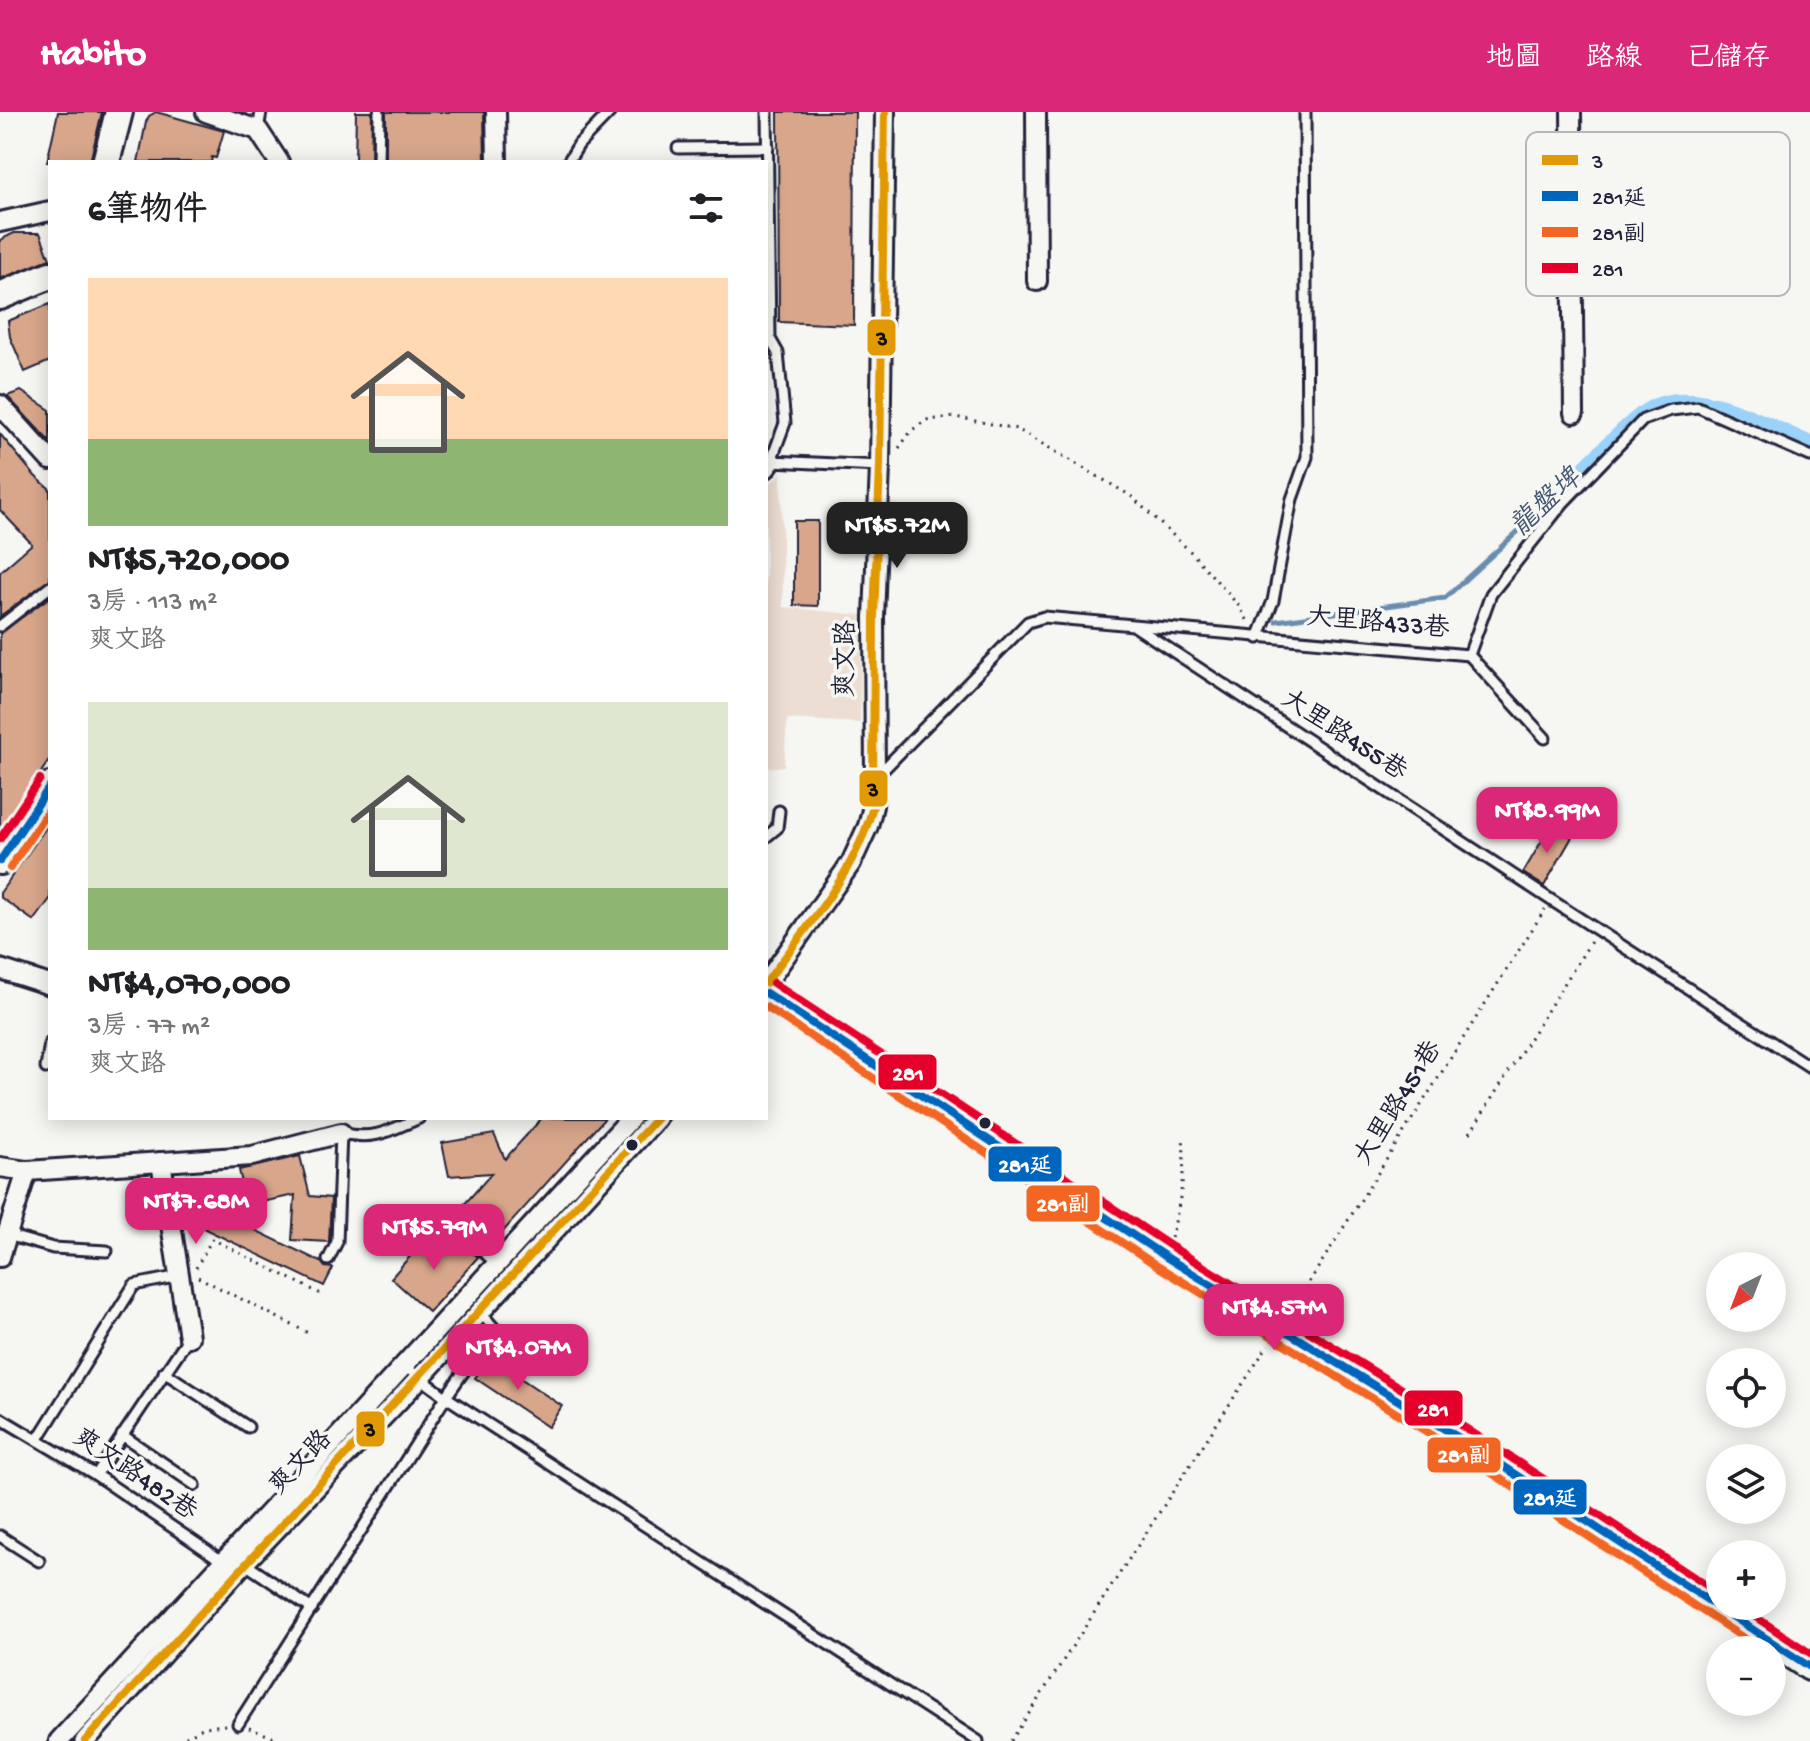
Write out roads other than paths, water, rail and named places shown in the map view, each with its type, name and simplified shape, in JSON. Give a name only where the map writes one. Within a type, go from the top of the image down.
[{"type":"street","points":[[107,160],[119,112]]},
{"type":"street","points":[[206,112],[260,121],[278,160]]},
{"type":"street","points":[[496,112],[497,160]]},
{"type":"street","name":"爽文路","points":[[768,980],[851,863],[868,826],[875,778],[874,617],[880,466],[885,112]]},
{"type":"street","points":[[1036,112],[1037,281]]},
{"type":"street","points":[[1571,112],[1571,132]]},
{"type":"street","points":[[0,222],[48,211]]},
{"type":"street","points":[[0,296],[48,276]]},
{"type":"street","points":[[1573,296],[1574,413]]},
{"type":"street","points":[[0,405],[48,458]]},
{"type":"street","points":[[0,860],[48,789]]},
{"type":"street","points":[[0,969],[48,984]]},
{"type":"street","points":[[768,994],[1166,1257],[1464,1441],[1810,1667]]},
{"type":"street","name":"爽文路","points":[[59,1741],[629,1120]]},
{"type":"street","name":"爽文路","points":[[85,1741],[244,1563],[419,1379],[655,1120]]},
{"type":"street","points":[[0,1167],[27,1171],[252,1156],[341,1133]]},
{"type":"street","points":[[161,1162],[189,1337]]},
{"type":"street","points":[[0,1257],[27,1171]]},
{"type":"lane","points":[[378,160],[379,112]]},
{"type":"lane","points":[[569,160],[579,144],[610,112]]},
{"type":"lane","points":[[767,112],[768,337],[778,353],[785,423],[768,464],[880,466]]},
{"type":"lane","points":[[1258,638],[1273,601],[1292,499],[1307,457],[1305,112]]},
{"type":"lane","points":[[678,148],[768,147]]},
{"type":"lane","name":"大里路433巷","points":[[875,778],[1028,622],[1044,617],[1469,655],[1491,594],[1563,503],[1643,420],[1671,410],[1698,407],[1810,456]]},
{"type":"lane","points":[[0,626],[48,589]]},
{"type":"lane","name":"大里路455巷","points":[[1134,626],[1810,1067]]},
{"type":"lane","points":[[1469,655],[1545,738]]},
{"type":"lane","points":[[768,835],[777,828],[779,811]]},
{"type":"lane","points":[[46,1068],[48,1056]]},
{"type":"lane","points":[[328,1260],[337,1242],[341,1133],[359,1138],[377,1137],[415,1120]]},
{"type":"lane","points":[[426,1212],[444,1217],[497,1264]]},
{"type":"lane","points":[[7,1235],[53,1248],[107,1251]]},
{"type":"lane","points":[[38,1439],[134,1285],[180,1276]]},
{"type":"lane","points":[[238,1724],[446,1397],[494,1328],[479,1310]]},
{"type":"lane","points":[[96,1475],[189,1337]]},
{"type":"lane","points":[[404,1366],[446,1397],[978,1741]]},
{"type":"lane","points":[[164,1372],[248,1427]]},
{"type":"lane","name":"爽文路482巷","points":[[0,1418],[96,1475],[223,1563]]},
{"type":"lane","points":[[122,1435],[195,1485]]},
{"type":"lane","points":[[0,1536],[39,1561]]},
{"type":"lane","points":[[223,1563],[244,1563],[312,1609]]},
{"type":"waterway","name":"龍盤埤","points":[[1571,483],[1624,431],[1661,405],[1682,402],[1726,409],[1810,445]]},
{"type":"waterway","name":"龍盤埤","points":[[1276,621],[1445,598],[1571,483]]}]
